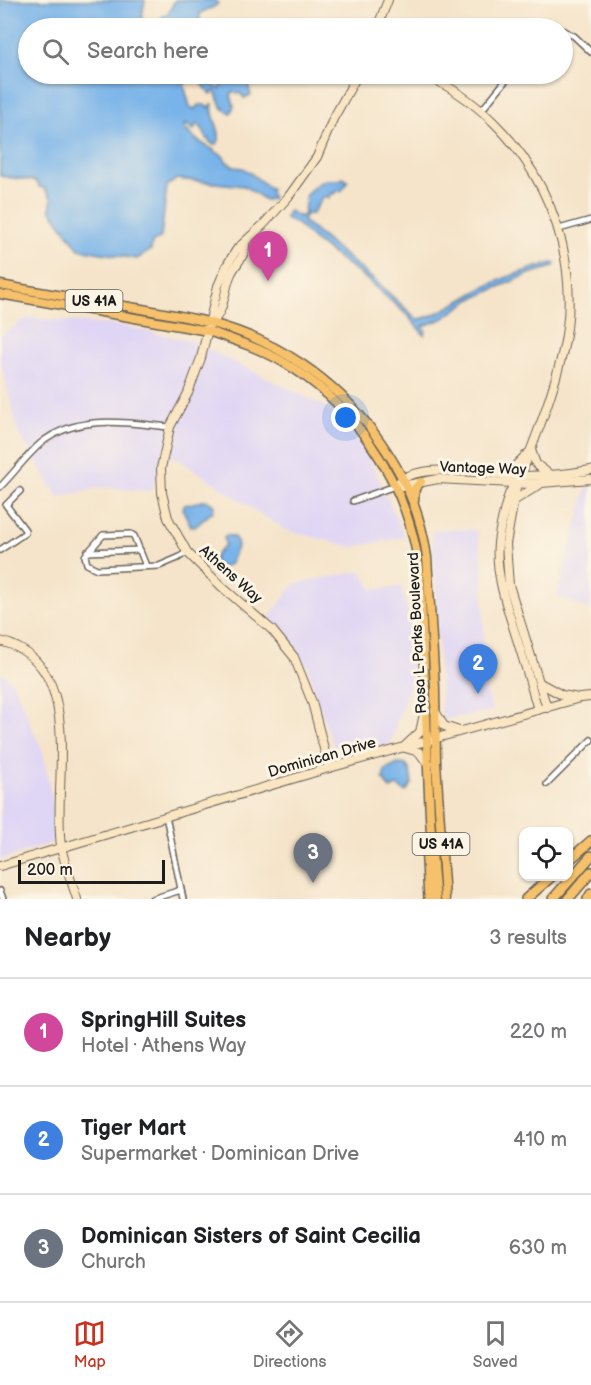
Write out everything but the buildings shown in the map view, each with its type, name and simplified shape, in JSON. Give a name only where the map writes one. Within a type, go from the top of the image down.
[{"type":"highway","points":[[429,838],[426,844],[429,899]]},
{"type":"highway","points":[[573,857],[591,841]]},
{"type":"highway","points":[[554,899],[591,856]]},
{"type":"highway","points":[[568,899],[591,872]]},
{"type":"highway","points":[[526,899],[546,881]]},
{"type":"highway","points":[[588,899],[591,894]]},
{"type":"main road","name":"Rosa L Parks Boulevard","points":[[0,285],[209,327],[272,346],[292,356],[314,372],[350,404],[389,452],[405,482],[426,549],[433,638],[435,711],[428,764],[429,838],[436,899]]},
{"type":"main road","name":"Rosa L Parks Boulevard","points":[[0,294],[209,327],[265,352],[296,370],[338,404],[361,431],[396,486],[415,545],[420,586],[425,690],[432,740],[445,899]]},
{"type":"main road","points":[[415,510],[415,490],[421,482]]},
{"type":"main road","points":[[420,586],[426,611],[427,631],[433,638]]},
{"type":"street","points":[[381,18],[388,0]]},
{"type":"street","points":[[573,36],[591,52]]},
{"type":"street","name":"Athens Way","points":[[329,768],[312,702],[294,657],[272,630],[221,586],[187,552],[168,518],[162,493],[161,468],[171,427],[189,393],[223,273],[237,249],[245,244],[289,196],[316,157],[352,84]]},
{"type":"street","points":[[446,84],[481,111],[510,139],[538,178],[559,229],[568,282],[566,334],[562,356],[531,448],[519,479],[510,492],[512,500],[502,544],[502,587],[507,606],[540,684],[542,709]]},
{"type":"street","points":[[481,111],[503,84]]},
{"type":"street","points":[[559,229],[591,220]]},
{"type":"street","points":[[0,487],[40,444],[62,430],[89,423],[117,421],[171,427]]},
{"type":"street","points":[[496,474],[515,466],[531,448]]},
{"type":"street","points":[[531,448],[536,464],[550,475]]},
{"type":"street","name":"Vantage Way","points":[[405,482],[438,480],[484,482],[591,470]]},
{"type":"street","name":"Vantage Way","points":[[405,482],[433,471],[496,474],[543,483],[591,479]]},
{"type":"street","points":[[353,501],[405,482]]},
{"type":"street","points":[[484,482],[498,486],[512,500]]},
{"type":"street","points":[[512,500],[543,483]]},
{"type":"street","points":[[0,509],[20,491]]},
{"type":"street","points":[[0,550],[25,533],[6,505]]},
{"type":"street","points":[[146,566],[134,536],[130,534],[103,535],[85,556],[87,564],[94,569],[146,566],[170,563],[187,552]]},
{"type":"street","points":[[502,544],[509,585],[542,709]]},
{"type":"street","points":[[87,552],[140,550]]},
{"type":"street","points":[[0,641],[20,648],[34,660],[46,675],[56,698],[60,728],[61,847],[77,899]]},
{"type":"street","points":[[540,684],[562,695],[580,698]]},
{"type":"street","points":[[403,748],[420,732],[423,724],[422,696],[425,690]]},
{"type":"street","name":"Dominican Drive","points":[[0,866],[329,768],[580,698],[591,697]]},
{"type":"street","points":[[435,711],[444,726],[460,731]]},
{"type":"street","points":[[547,784],[591,740]]},
{"type":"street","points":[[403,748],[418,752],[428,764]]},
{"type":"street","points":[[166,816],[183,899]]},
{"type":"street","points":[[152,899],[181,890]]},
{"type":"street","points":[[0,891],[3,899]]},
{"type":"shaded area","points":[[28,318],[122,326],[191,341],[326,407],[365,449],[405,537],[353,547],[285,530],[172,455],[150,491],[102,487],[58,497],[18,432],[0,358],[0,336]]},
{"type":"shaded area","points":[[591,486],[591,608],[588,609],[557,596],[587,487]]},
{"type":"shaded area","points":[[432,530],[477,530],[483,565],[484,681],[492,711],[442,720]]},
{"type":"shaded area","points":[[361,571],[372,589],[401,587],[413,634],[412,678],[389,746],[368,751],[334,747],[307,665],[269,617],[295,584]]},
{"type":"shaded area","points":[[0,672],[13,682],[43,753],[52,798],[54,842],[0,860]]},
{"type":"water","points":[[0,0],[145,0],[142,18],[18,18],[18,84],[185,84],[190,107],[195,109],[198,105],[205,105],[208,108],[213,104],[212,109],[219,133],[218,143],[214,145],[211,143],[197,123],[194,130],[185,124],[184,127],[214,152],[221,154],[228,163],[243,168],[272,190],[270,193],[273,199],[265,200],[244,186],[177,179],[167,186],[161,237],[152,243],[151,250],[137,259],[79,249],[50,209],[52,199],[44,188],[39,187],[35,181],[0,176]]},
{"type":"water","points":[[175,0],[215,0],[218,3],[200,14],[200,18],[161,18],[169,12]]},
{"type":"water","points":[[203,84],[212,84],[220,89],[221,84],[249,84],[251,95],[244,98],[241,94],[233,92],[231,95],[234,106],[231,113],[222,107],[215,91],[211,94]]},
{"type":"water","points":[[343,178],[348,181],[341,192],[338,190],[329,198],[323,197],[312,214],[306,214],[303,221],[417,319],[441,311],[502,279],[555,264],[553,267],[529,274],[470,300],[442,319],[423,326],[426,332],[424,335],[408,316],[364,277],[314,240],[297,224],[285,218],[289,211],[300,217],[304,214],[306,195],[312,188],[324,181]]},
{"type":"water","points":[[206,500],[214,505],[213,511],[196,526],[191,526],[183,510],[184,505]]},
{"type":"water","points":[[226,535],[234,537],[238,544],[230,564],[222,568],[214,563],[215,556],[225,545]]},
{"type":"water","points":[[398,764],[406,765],[410,771],[412,784],[406,792],[397,786],[390,789],[383,779],[385,770]]},
{"type":"place","name":"SpringHill Suites","points":[[268,281]]},
{"type":"place","name":"Tiger Mart","points":[[478,694]]},
{"type":"place","name":"Dominican Sisters of Saint Cecilia","points":[[313,883]]}]
